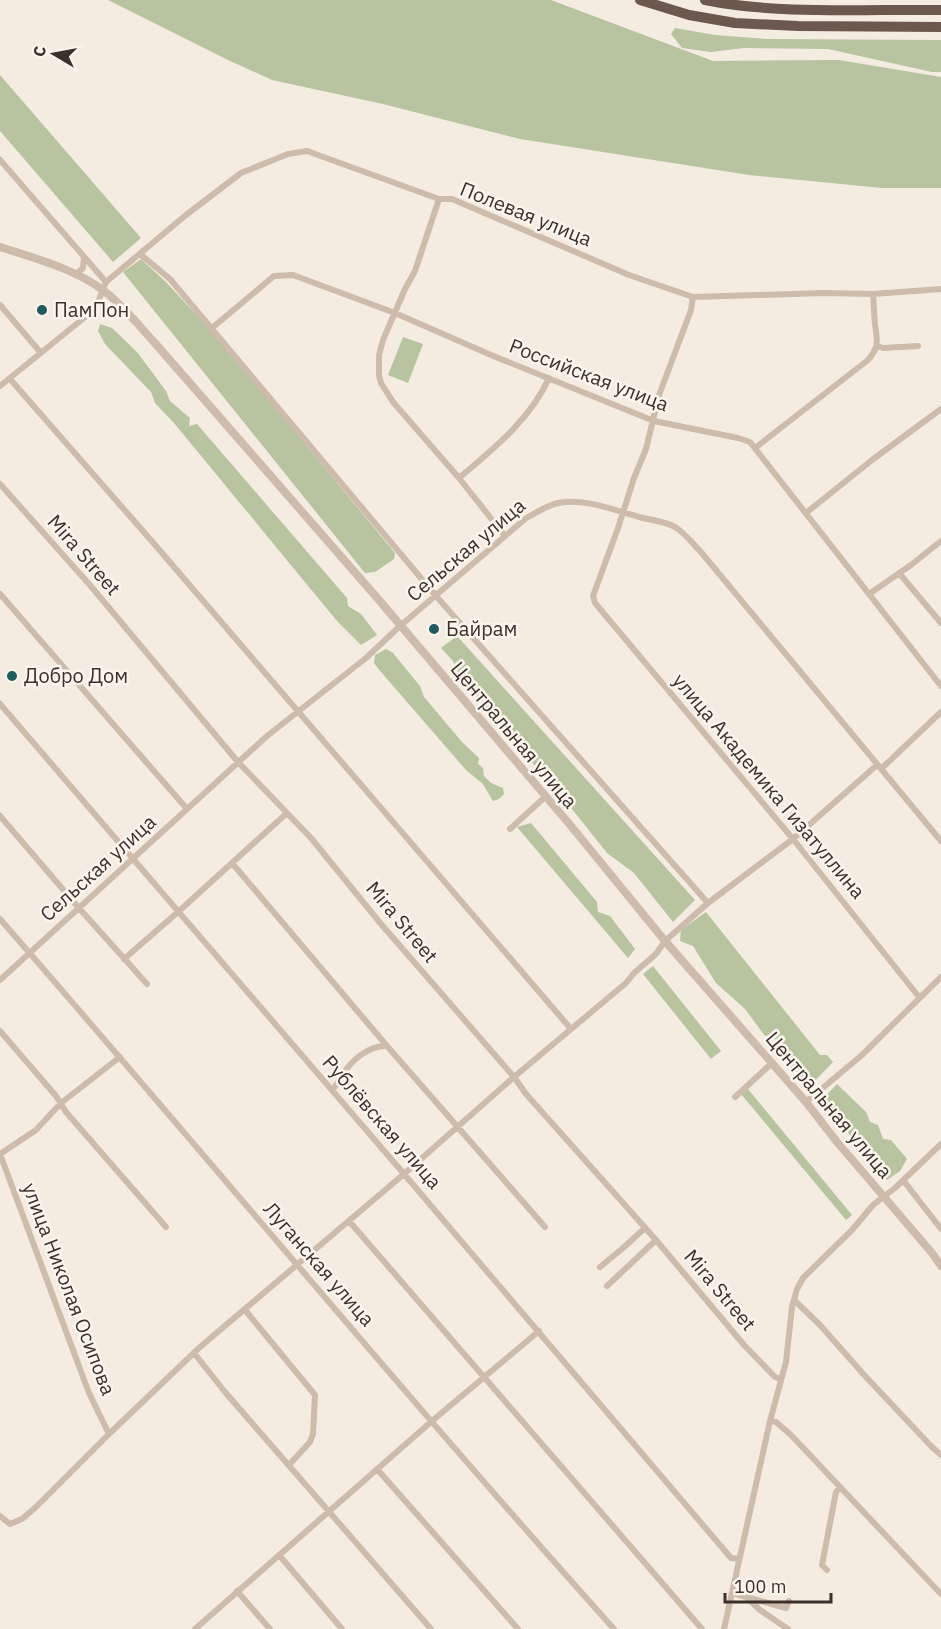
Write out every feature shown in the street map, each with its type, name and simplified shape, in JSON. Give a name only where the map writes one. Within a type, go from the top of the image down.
[{"type":"highway","points":[[640,0],[689,15],[735,23],[941,27]]},
{"type":"highway","points":[[705,0],[735,5],[797,9],[941,10]]},
{"type":"street","name":"Полевая улица","points":[[104,286],[186,215],[241,173],[288,154],[307,151],[439,199],[452,199],[630,275],[693,297],[824,293],[873,294],[941,289]]},
{"type":"street","points":[[0,160],[84,257],[104,286],[98,302],[90,313],[0,386]]},
{"type":"street","points":[[439,199],[415,271],[383,340],[378,367],[381,383],[393,402],[459,478],[505,536]]},
{"type":"street","name":"Центральная улица","points":[[0,247],[104,286],[112,298],[154,342],[400,626],[665,941],[806,1102],[941,1266]]},
{"type":"street","points":[[140,254],[170,279],[436,596],[708,903]]},
{"type":"street","points":[[75,275],[83,268],[84,257]]},
{"type":"street","name":"Российская улица","points":[[212,328],[274,276],[293,275],[395,313],[491,355],[654,421],[750,442],[941,686]]},
{"type":"street","points":[[755,448],[874,354],[877,346],[873,294]]},
{"type":"street","points":[[622,512],[633,478],[646,449],[659,395],[691,310],[693,297]]},
{"type":"street","points":[[0,305],[41,353]]},
{"type":"street","points":[[877,346],[883,348],[918,346]]},
{"type":"street","points":[[459,478],[518,424],[549,378]]},
{"type":"street","points":[[10,379],[149,537],[571,1029]]},
{"type":"street","points":[[806,513],[941,409]]},
{"type":"street","name":"Mira Street","points":[[0,484],[89,584],[238,762],[311,838],[526,1094],[656,1240],[744,1345],[775,1377],[781,1379]]},
{"type":"street","name":"Сельская улица","points":[[0,980],[238,762],[297,711],[366,658],[505,536],[531,515],[556,504],[569,502],[586,503],[622,512],[671,525],[680,530],[701,552],[941,841]]},
{"type":"street","name":"улица Академика Гизатуллина","points":[[622,512],[593,597],[595,603],[793,839],[919,997]]},
{"type":"street","points":[[869,594],[941,541]]},
{"type":"street","points":[[899,573],[941,623]]},
{"type":"street","points":[[0,594],[187,809]]},
{"type":"street","name":"Рублёвская улица","points":[[0,704],[405,1174],[731,1558],[739,1559]]},
{"type":"street","points":[[0,1516],[10,1524],[22,1519],[195,1353],[626,982],[656,954],[665,941],[708,903],[793,839],[941,712]]},
{"type":"street","points":[[510,829],[545,797]]},
{"type":"street","points":[[124,959],[287,813]]},
{"type":"street","points":[[0,816],[78,908],[147,984]]},
{"type":"street","points":[[232,863],[545,1227]]},
{"type":"street","name":"Луганская улица","points":[[0,919],[614,1629]]},
{"type":"street","points":[[806,1102],[862,1055],[941,977]]},
{"type":"street","points":[[0,1031],[61,1103],[66,1112],[166,1227]]},
{"type":"street","points":[[332,1090],[360,1055],[381,1046],[387,1046]]},
{"type":"street","points":[[0,1154],[36,1130],[61,1103],[120,1057]]},
{"type":"street","points":[[735,1097],[772,1063]]},
{"type":"street","points":[[724,1629],[770,1420],[786,1362],[797,1289],[803,1278],[852,1230],[873,1205],[941,1144]]},
{"type":"street","name":"улица Николая Осипова","points":[[0,1154],[89,1393],[109,1434]]},
{"type":"street","points":[[903,1180],[941,1228]]},
{"type":"street","points":[[349,1221],[702,1629]]},
{"type":"street","points":[[600,1267],[645,1228]]},
{"type":"street","points":[[607,1286],[656,1240]]},
{"type":"street","points":[[794,1300],[941,1455]]},
{"type":"street","points":[[245,1310],[315,1395],[313,1434],[310,1442],[289,1465]]},
{"type":"street","points":[[195,1629],[432,1421],[539,1331]]},
{"type":"street","points":[[195,1353],[225,1392],[431,1629]]},
{"type":"street","points":[[770,1420],[776,1422],[791,1435],[941,1594]]},
{"type":"street","points":[[377,1469],[518,1629]]},
{"type":"street","points":[[827,1570],[822,1565],[836,1492],[840,1488]]},
{"type":"street","points":[[279,1555],[342,1629]]},
{"type":"street","points":[[237,1591],[270,1629]]},
{"type":"street","points":[[732,1593],[786,1608],[789,1601]]},
{"type":"street","points":[[744,1596],[788,1629]]},
{"type":"green space","points":[[108,0],[551,0],[713,61],[839,60],[941,77],[941,188],[882,188],[749,175],[520,139],[383,104],[272,80]]},
{"type":"green space","points":[[675,28],[715,35],[766,39],[941,40],[941,72],[828,49],[744,48],[711,52],[682,48],[671,34]]},
{"type":"green space","points":[[0,75],[141,238],[113,262],[0,131]]},
{"type":"green space","points":[[141,259],[166,282],[213,333],[395,553],[394,559],[375,572],[365,573],[123,272]]},
{"type":"green space","points":[[100,324],[112,328],[137,352],[166,391],[170,401],[190,418],[189,426],[197,424],[347,598],[348,606],[361,614],[377,635],[361,645],[337,621],[155,403],[151,392],[105,344],[98,331]]},
{"type":"green space","points":[[403,337],[423,344],[408,383],[388,375]]},
{"type":"green space","points":[[457,636],[695,900],[673,922],[634,873],[607,853],[460,678],[453,661],[441,648]]},
{"type":"green space","points":[[386,649],[393,653],[420,686],[424,697],[462,742],[479,758],[478,764],[483,768],[484,776],[491,783],[503,788],[504,794],[499,799],[493,801],[483,784],[466,770],[374,663],[375,655]]},
{"type":"green space","points":[[531,823],[597,902],[598,912],[610,916],[635,949],[628,958],[517,827]]},
{"type":"green space","points":[[706,912],[820,1055],[827,1055],[833,1062],[810,1086],[775,1050],[777,1042],[772,1035],[765,1036],[745,1009],[716,983],[693,946],[680,941],[681,930]]},
{"type":"green space","points":[[653,966],[721,1051],[711,1059],[643,974]]},
{"type":"green space","points":[[837,1084],[866,1112],[870,1122],[878,1125],[883,1139],[891,1140],[907,1159],[900,1171],[887,1180],[861,1151],[860,1139],[855,1142],[821,1101]]},
{"type":"green space","points":[[748,1089],[852,1215],[846,1220],[741,1094]]},
{"type":"place","name":"ПамПон","points":[[42,310]]},
{"type":"place","name":"Байрам","points":[[434,629]]},
{"type":"place","name":"Добро Дом","points":[[12,676]]}]
